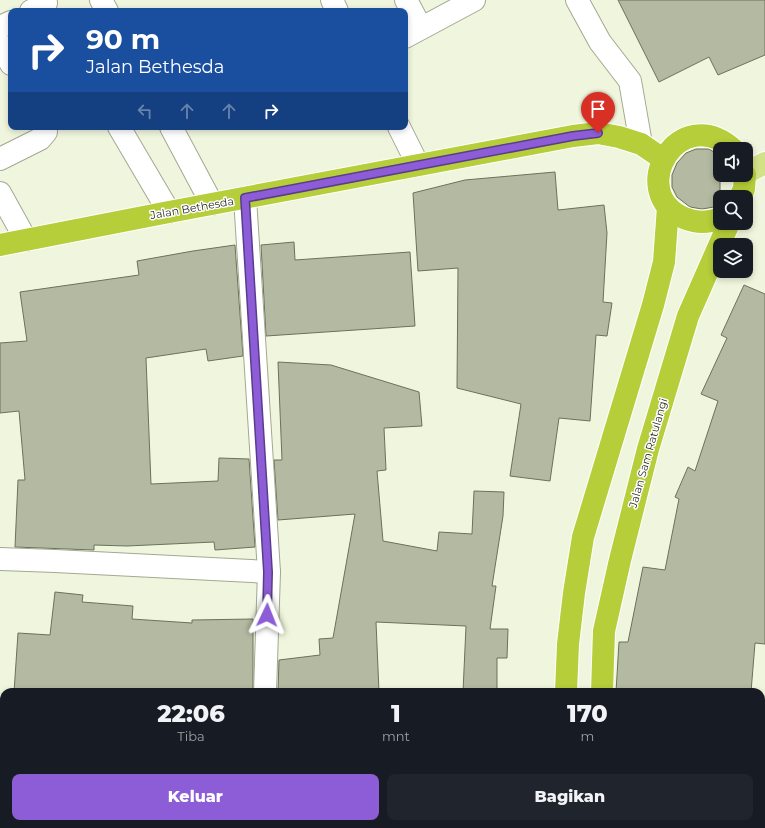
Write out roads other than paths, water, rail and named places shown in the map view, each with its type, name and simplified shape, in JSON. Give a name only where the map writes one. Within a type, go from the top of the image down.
[{"type":"highway","name":"Jalan Bethesda","points":[[0,245],[573,136],[598,133],[618,137],[641,144],[663,159]]},
{"type":"highway","points":[[713,220],[702,222],[690,220],[678,215],[668,207],[662,196],[659,184],[659,171],[663,159],[671,148],[682,140],[696,136],[709,136],[724,142]]},
{"type":"highway","points":[[566,688],[568,644],[583,537],[653,305],[664,262],[668,207]]},
{"type":"highway","name":"Jalan Sam Ratulangi","points":[[602,688],[604,631],[648,449],[688,316],[726,230]]},
{"type":"main road","points":[[753,169],[765,162]]},
{"type":"street","points":[[408,9],[413,33],[474,0]]},
{"type":"street","points":[[577,0],[600,42],[630,81],[641,144]]},
{"type":"street","points":[[0,44],[8,59]]},
{"type":"street","points":[[0,159],[40,139],[46,130]]},
{"type":"street","points":[[121,130],[169,212]]},
{"type":"street","points":[[173,130],[212,204]]},
{"type":"street","points":[[400,130],[418,165]]},
{"type":"street","points":[[0,193],[26,240]]},
{"type":"street","points":[[245,198],[268,572],[265,688]]},
{"type":"street","points":[[0,559],[55,560],[268,572]]}]
